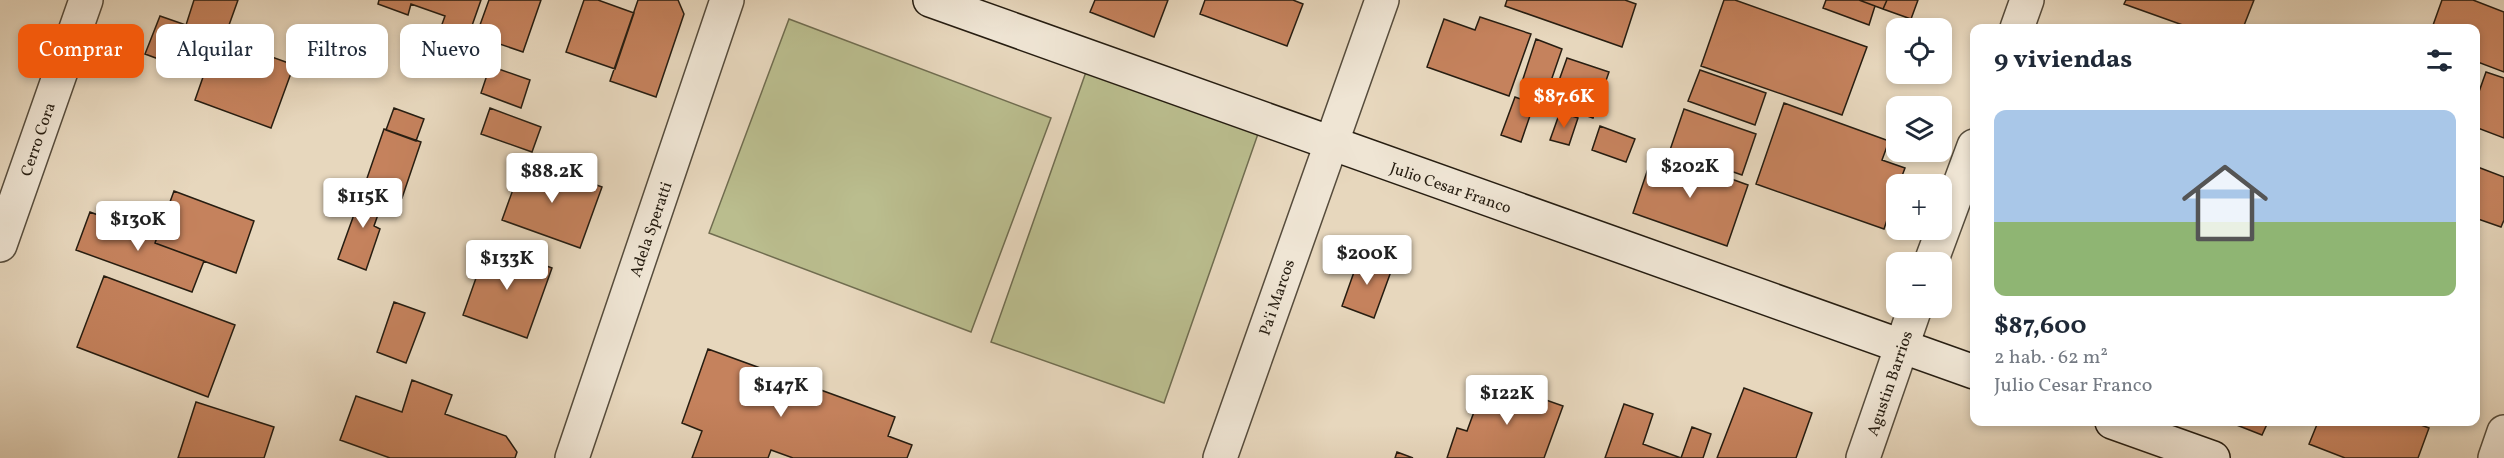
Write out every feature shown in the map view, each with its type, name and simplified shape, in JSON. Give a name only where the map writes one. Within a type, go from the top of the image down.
[{"type":"street","name":"Cerro Cora","points":[[0,245],[86,0]]},
{"type":"street","name":"Adela Speratti","points":[[572,458],[727,0]]},
{"type":"street","name":"Julio Cesar Franco","points":[[930,0],[1970,371]]},
{"type":"street","name":"Pa'i Marcos","points":[[1220,458],[1329,144],[1382,0]]},
{"type":"street","points":[[2018,24],[2027,0]]},
{"type":"street","points":[[1936,252],[1970,157]]},
{"type":"street","name":"Agustin Barrios","points":[[1863,458],[1911,318]]},
{"type":"street","points":[[2123,426],[2213,458]]},
{"type":"street","points":[[2495,458],[2504,432]]},
{"type":"green space","points":[[789,19],[1051,118],[971,332],[709,233]]},
{"type":"green space","points":[[1087,69],[1259,131],[1164,403],[991,342]]},
{"type":"building","points":[[194,0],[238,0],[229,24],[186,24]]},
{"type":"building","points":[[379,0],[481,0],[473,24],[442,24],[445,16],[411,4],[408,15],[378,4]]},
{"type":"building","points":[[489,0],[541,0],[523,52],[501,45],[501,24],[480,24]]},
{"type":"building","points":[[584,0],[598,0],[634,13],[615,69],[566,52]]},
{"type":"building","points":[[638,0],[678,0],[684,14],[656,97],[610,81]]},
{"type":"building","points":[[1095,0],[1168,0],[1154,37],[1090,12]]},
{"type":"building","points":[[1205,0],[1293,0],[1303,4],[1287,46],[1200,14]]},
{"type":"building","points":[[1507,0],[1625,0],[1636,4],[1622,47],[1505,6]]},
{"type":"building","points":[[1724,0],[1735,0],[1867,47],[1842,115],[1701,66]]},
{"type":"building","points":[[1826,0],[1859,0],[1875,6],[1869,25],[1823,8]]},
{"type":"building","points":[[1859,0],[1887,0],[1883,9]]},
{"type":"building","points":[[1887,0],[1918,0],[1911,18],[1883,9]]},
{"type":"building","points":[[2126,0],[2254,0],[2245,24],[2180,24],[2124,4]]},
{"type":"building","points":[[2442,0],[2473,0],[2504,12],[2504,72],[2480,63],[2480,24],[2433,24]]},
{"type":"building","points":[[160,16],[183,24],[157,24]]},
{"type":"building","points":[[1480,17],[1531,34],[1509,96],[1427,67],[1444,19],[1475,30]]},
{"type":"building","points":[[156,26],[156,58],[145,54]]},
{"type":"building","points":[[1536,39],[1562,49],[1542,107],[1523,100],[1528,84],[1522,82]]},
{"type":"building","points":[[274,58],[286,62],[286,78],[289,78],[271,128],[195,100],[203,78],[274,78]]},
{"type":"building","points":[[1567,58],[1609,72],[1593,118],[1551,103]]},
{"type":"building","points":[[501,70],[530,80],[521,108],[481,93],[486,78],[501,78]]},
{"type":"building","points":[[1700,70],[1766,93],[1755,125],[1688,101]]},
{"type":"building","points":[[2486,72],[2504,78],[2504,138],[2480,129],[2480,89]]},
{"type":"building","points":[[1515,97],[1534,104],[1521,142],[1501,135]]},
{"type":"building","points":[[1784,103],[1886,140],[1886,149],[1882,160],[1905,168],[1903,174],[1886,174],[1884,229],[1756,184]]},
{"type":"building","points":[[394,108],[424,119],[416,141],[386,130]]},
{"type":"building","points":[[490,108],[541,127],[532,152],[481,134]]},
{"type":"building","points":[[1684,109],[1756,134],[1742,175],[1670,150]]},
{"type":"building","points":[[1560,112],[1578,118],[1569,145],[1550,140]]},
{"type":"building","points":[[1600,126],[1635,139],[1626,162],[1592,150]]},
{"type":"building","points":[[384,129],[421,142],[402,198],[365,184]]},
{"type":"building","points":[[1654,151],[1748,185],[1727,246],[1633,213]]},
{"type":"building","points":[[524,159],[602,187],[580,248],[502,220]]},
{"type":"building","points":[[2480,168],[2504,177],[2504,220],[2501,227],[2480,220]]},
{"type":"building","points":[[365,184],[386,192],[374,226],[380,229],[366,270],[338,259]]},
{"type":"building","points":[[174,191],[254,221],[236,273],[155,243]]},
{"type":"building","points":[[90,212],[157,237],[155,243],[204,261],[192,292],[76,250]]},
{"type":"building","points":[[488,244],[552,268],[527,338],[463,315]]},
{"type":"building","points":[[1360,255],[1393,266],[1374,318],[1342,306]]},
{"type":"building","points":[[104,276],[235,325],[208,397],[77,347]]},
{"type":"building","points":[[394,302],[425,313],[406,363],[377,352]]},
{"type":"building","points":[[708,349],[895,417],[888,436],[912,445],[907,458],[793,458],[771,450],[768,458],[692,458],[702,431],[682,423]]},
{"type":"building","points":[[1486,379],[1563,406],[1544,458],[1447,458],[1457,428],[1467,431]]},
{"type":"building","points":[[412,380],[452,395],[445,414],[506,436],[517,452],[515,458],[390,458],[340,440],[356,396],[402,412]]},
{"type":"building","points":[[1744,388],[1812,413],[1796,458],[1717,458]]},
{"type":"building","points":[[196,402],[274,427],[264,458],[178,458]]},
{"type":"building","points":[[1624,404],[1653,414],[1643,444],[1681,458],[1605,458]]},
{"type":"building","points":[[2239,426],[2266,426],[2262,435]]},
{"type":"building","points":[[2316,426],[2424,426],[2429,428],[2418,458],[2345,458],[2309,444]]},
{"type":"building","points":[[1692,427],[1711,434],[1703,458],[1681,458]]},
{"type":"building","points":[[1397,452],[1413,458],[1395,458]]}]
